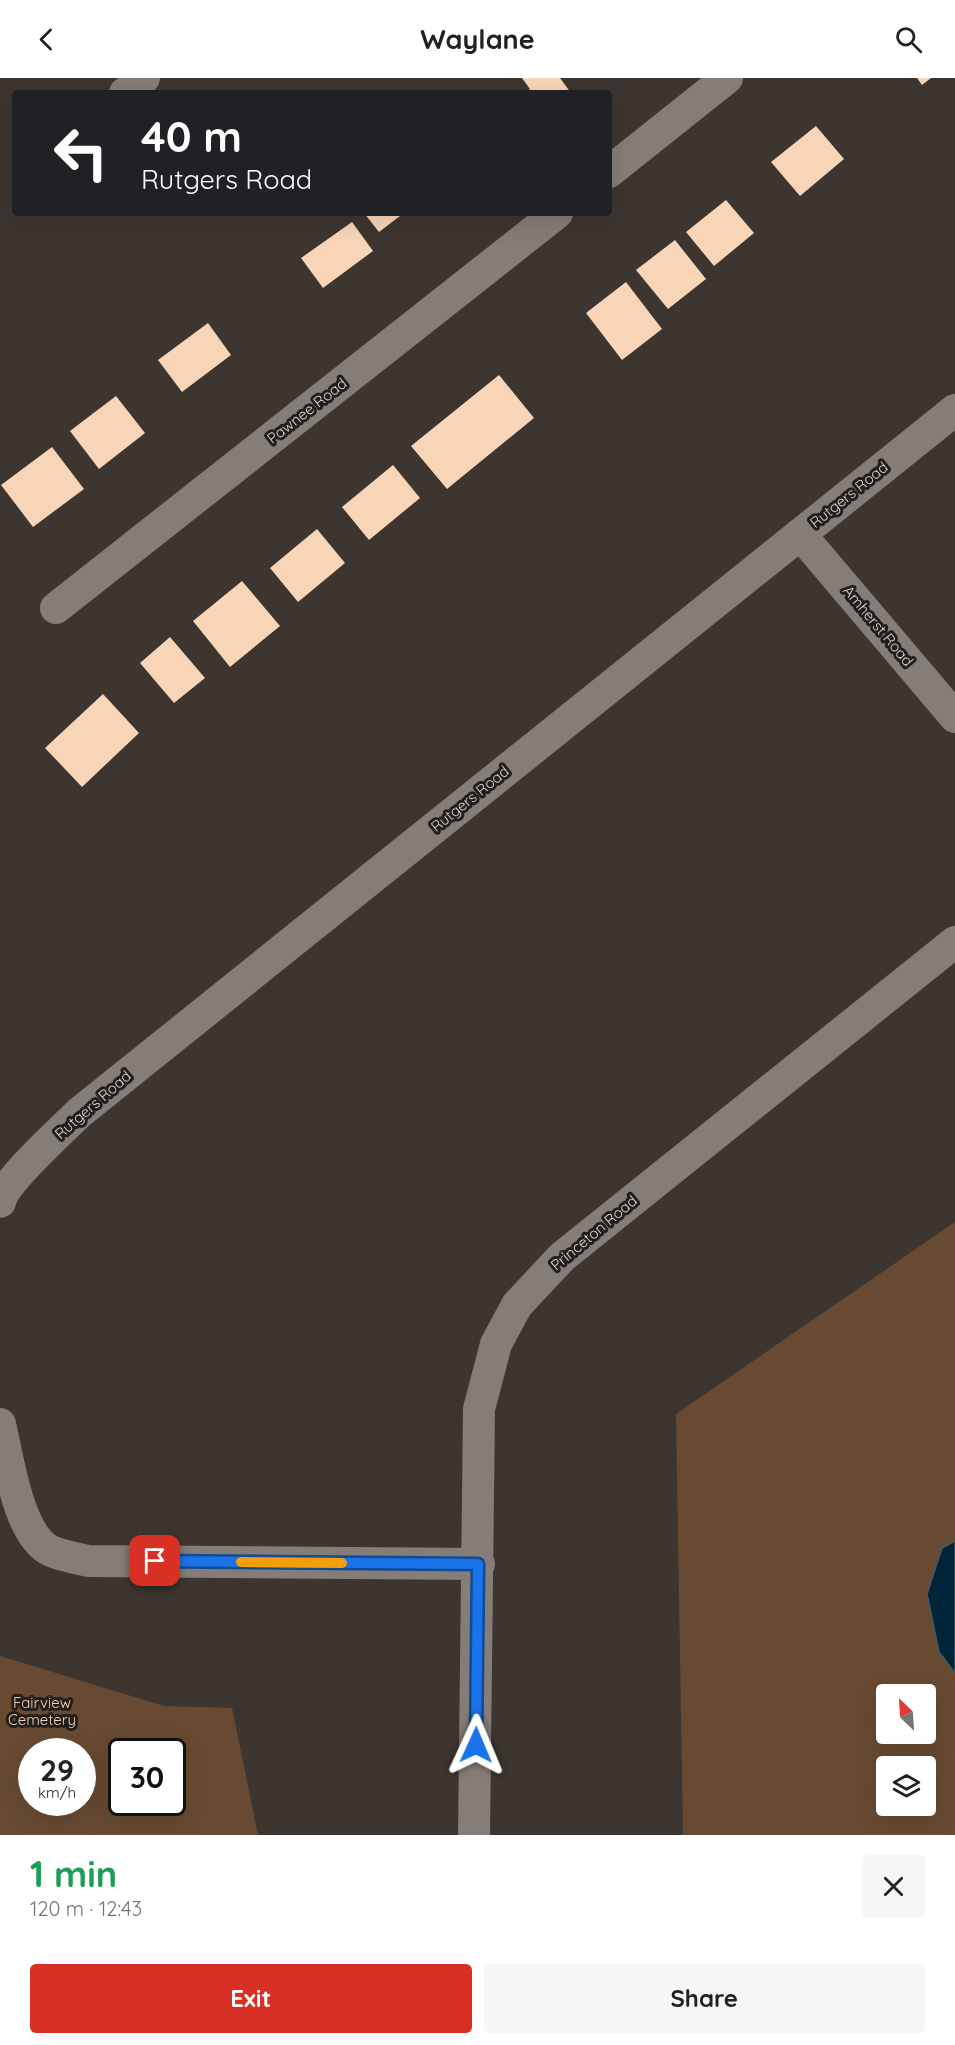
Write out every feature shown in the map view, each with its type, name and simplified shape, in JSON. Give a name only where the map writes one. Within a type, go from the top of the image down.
[{"type":"street","points":[[129,90],[144,78]]},
{"type":"street","points":[[612,170],[727,78]]},
{"type":"street","name":"Pawnee Road","points":[[56,608],[552,216]]},
{"type":"street","name":"Rutgers Road","points":[[0,1202],[2,1195],[25,1168],[80,1113],[955,410]]},
{"type":"street","name":"Amherst Road","points":[[800,534],[955,717]]},
{"type":"street","name":"Princeton Road","points":[[474,1835],[479,1409],[496,1344],[517,1305],[562,1257],[955,942]]},
{"type":"street","points":[[0,1424],[18,1503],[34,1539],[50,1551],[88,1561],[478,1564]]},
{"type":"green space","points":[[955,1222],[955,1835],[683,1835],[676,1414]]},
{"type":"green space","name":"Fairview Cemetery","points":[[0,1656],[164,1706],[232,1708],[258,1835],[0,1835]]},
{"type":"water","points":[[955,1541],[955,1673],[939,1652],[927,1594],[942,1548]]},
{"type":"building","points":[[522,78],[560,78],[569,90],[528,90]]},
{"type":"building","points":[[917,78],[931,78],[922,85]]},
{"type":"building","points":[[816,126],[844,159],[800,196],[771,162]]},
{"type":"building","points":[[726,200],[754,233],[714,266],[686,232]]},
{"type":"building","points":[[366,216],[400,216],[379,232]]},
{"type":"building","points":[[352,222],[373,251],[323,288],[301,258]]},
{"type":"building","points":[[675,240],[706,279],[668,309],[636,270]]},
{"type":"building","points":[[626,282],[662,329],[622,360],[586,313]]},
{"type":"building","points":[[208,323],[231,355],[182,392],[158,360]]},
{"type":"building","points":[[499,375],[534,418],[447,489],[411,446]]},
{"type":"building","points":[[116,396],[145,433],[99,469],[70,431]]},
{"type":"building","points":[[52,447],[84,489],[33,527],[1,485]]},
{"type":"building","points":[[393,465],[420,498],[369,540],[342,507]]},
{"type":"building","points":[[317,529],[345,563],[298,602],[270,568]]},
{"type":"building","points":[[242,581],[280,626],[230,667],[193,621]]},
{"type":"building","points":[[170,637],[205,678],[174,703],[140,663]]},
{"type":"building","points":[[103,694],[139,733],[82,787],[45,748]]},
{"type":"slow traffic","points":[[241,1562],[342,1563]]},
{"type":"route","points":[[155,1561],[478,1564],[476,1745]]}]
